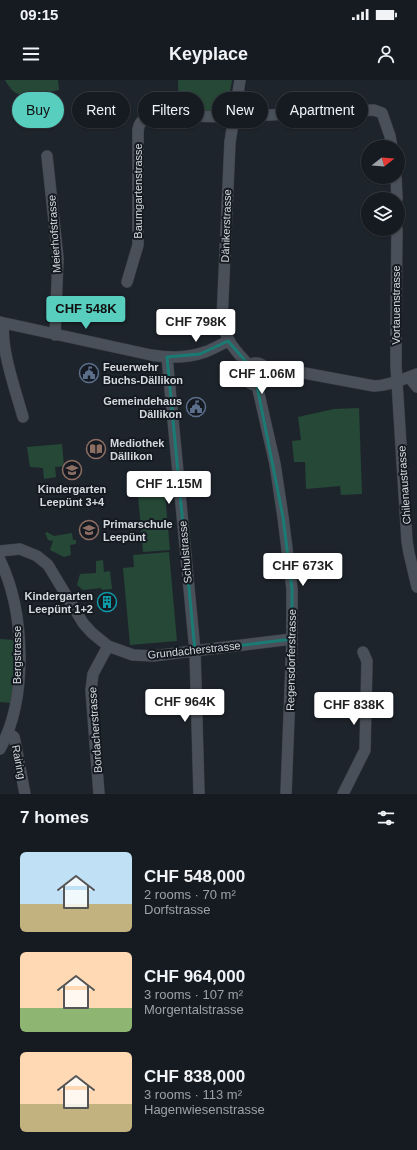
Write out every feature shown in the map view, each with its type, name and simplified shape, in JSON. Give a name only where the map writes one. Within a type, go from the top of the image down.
[{"type":"street","name":"Dänikerstrasse","points":[[238,92],[240,80]]},
{"type":"street","points":[[268,114],[378,110],[382,113],[387,124],[390,140]]},
{"type":"street","name":"Baumgartenstrasse","points":[[127,282],[138,245],[138,125],[144,119],[154,115],[212,116]]},
{"type":"street","name":"Dänikerstrasse","points":[[232,128],[230,142],[222,310],[223,328],[228,341],[249,365]]},
{"type":"street","name":"Meierhofstrasse","points":[[47,156],[58,258],[55,335]]},
{"type":"street","name":"Vortauenstrasse","points":[[397,236],[397,382]]},
{"type":"street","points":[[23,417],[8,369],[2,335],[2,323],[151,355],[167,357],[200,354],[228,341]]},
{"type":"street","name":"Schulstrasse","points":[[167,357],[194,651],[199,794]]},
{"type":"street","points":[[256,362],[260,363],[265,368],[266,372],[264,380],[257,385],[250,383],[245,378],[245,371],[249,365],[256,362]]},
{"type":"street","points":[[266,372],[283,370],[304,372],[357,384],[374,386],[397,382],[413,375],[417,387]]},
{"type":"street","name":"Chilenaustrasse","points":[[397,382],[407,541],[417,587]]},
{"type":"street","name":"Regensdorferstrasse","points":[[257,385],[274,464],[283,517],[292,589],[292,639],[286,794]]},
{"type":"street","name":"Grundacherstrasse","points":[[0,551],[20,549],[37,556],[48,565],[83,623],[92,633],[108,646],[133,655],[144,656],[194,651],[292,639]]},
{"type":"street","name":"Bergstrasse","points":[[0,560],[6,576],[18,629],[20,671],[16,705],[8,733],[0,749]]},
{"type":"street","name":"Bordacherstrasse","points":[[99,794],[91,690],[93,674],[108,646]]},
{"type":"street","points":[[343,794],[365,750],[367,661],[363,652]]},
{"type":"street","name":"Rairing","points":[[8,733],[14,737],[25,794]]},
{"type":"highlighted area","points":[[228,341],[248,364],[260,363],[266,372],[264,380],[257,386],[283,517],[292,589],[292,639],[195,651],[167,357],[200,354]]},
{"type":"green space","points":[[5,80],[58,80],[59,90],[49,92],[14,92]]},
{"type":"green space","points":[[178,80],[232,80],[230,92],[212,92],[212,113],[204,113],[204,92],[178,92]]},
{"type":"green space","points":[[359,408],[362,494],[341,495],[340,486],[306,489],[305,462],[294,462],[292,441],[301,440],[298,417],[334,409]]},
{"type":"green space","points":[[62,444],[64,466],[55,467],[56,477],[44,479],[43,468],[30,467],[27,447]]},
{"type":"green space","points":[[165,494],[170,550],[143,552],[138,496]]},
{"type":"green space","points":[[47,532],[54,536],[72,533],[73,540],[76,540],[76,544],[70,545],[71,555],[64,557],[50,550],[53,541],[48,540],[45,533]]},
{"type":"green space","points":[[169,552],[177,641],[130,645],[123,568],[134,567],[133,555]]},
{"type":"green space","points":[[103,560],[104,572],[110,571],[112,589],[102,590],[101,588],[83,590],[77,585],[80,574],[96,573],[96,561]]},
{"type":"green space","points":[[0,639],[15,640],[16,658],[12,703],[0,702]]},
{"type":"place","name":"Feuerwehr Buchs-Dällikon","points":[[89,373]]},
{"type":"place","name":"Gemeindehaus Dällikon","points":[[196,407]]},
{"type":"place","name":"Mediothek Dällikon","points":[[96,449]]},
{"type":"place","name":"Kindergarten Leepünt 3+4","points":[[72,470]]},
{"type":"place","name":"Primarschule Leepünt","points":[[89,530]]},
{"type":"place","name":"Kindergarten Leepünt 1+2","points":[[107,602]]}]
